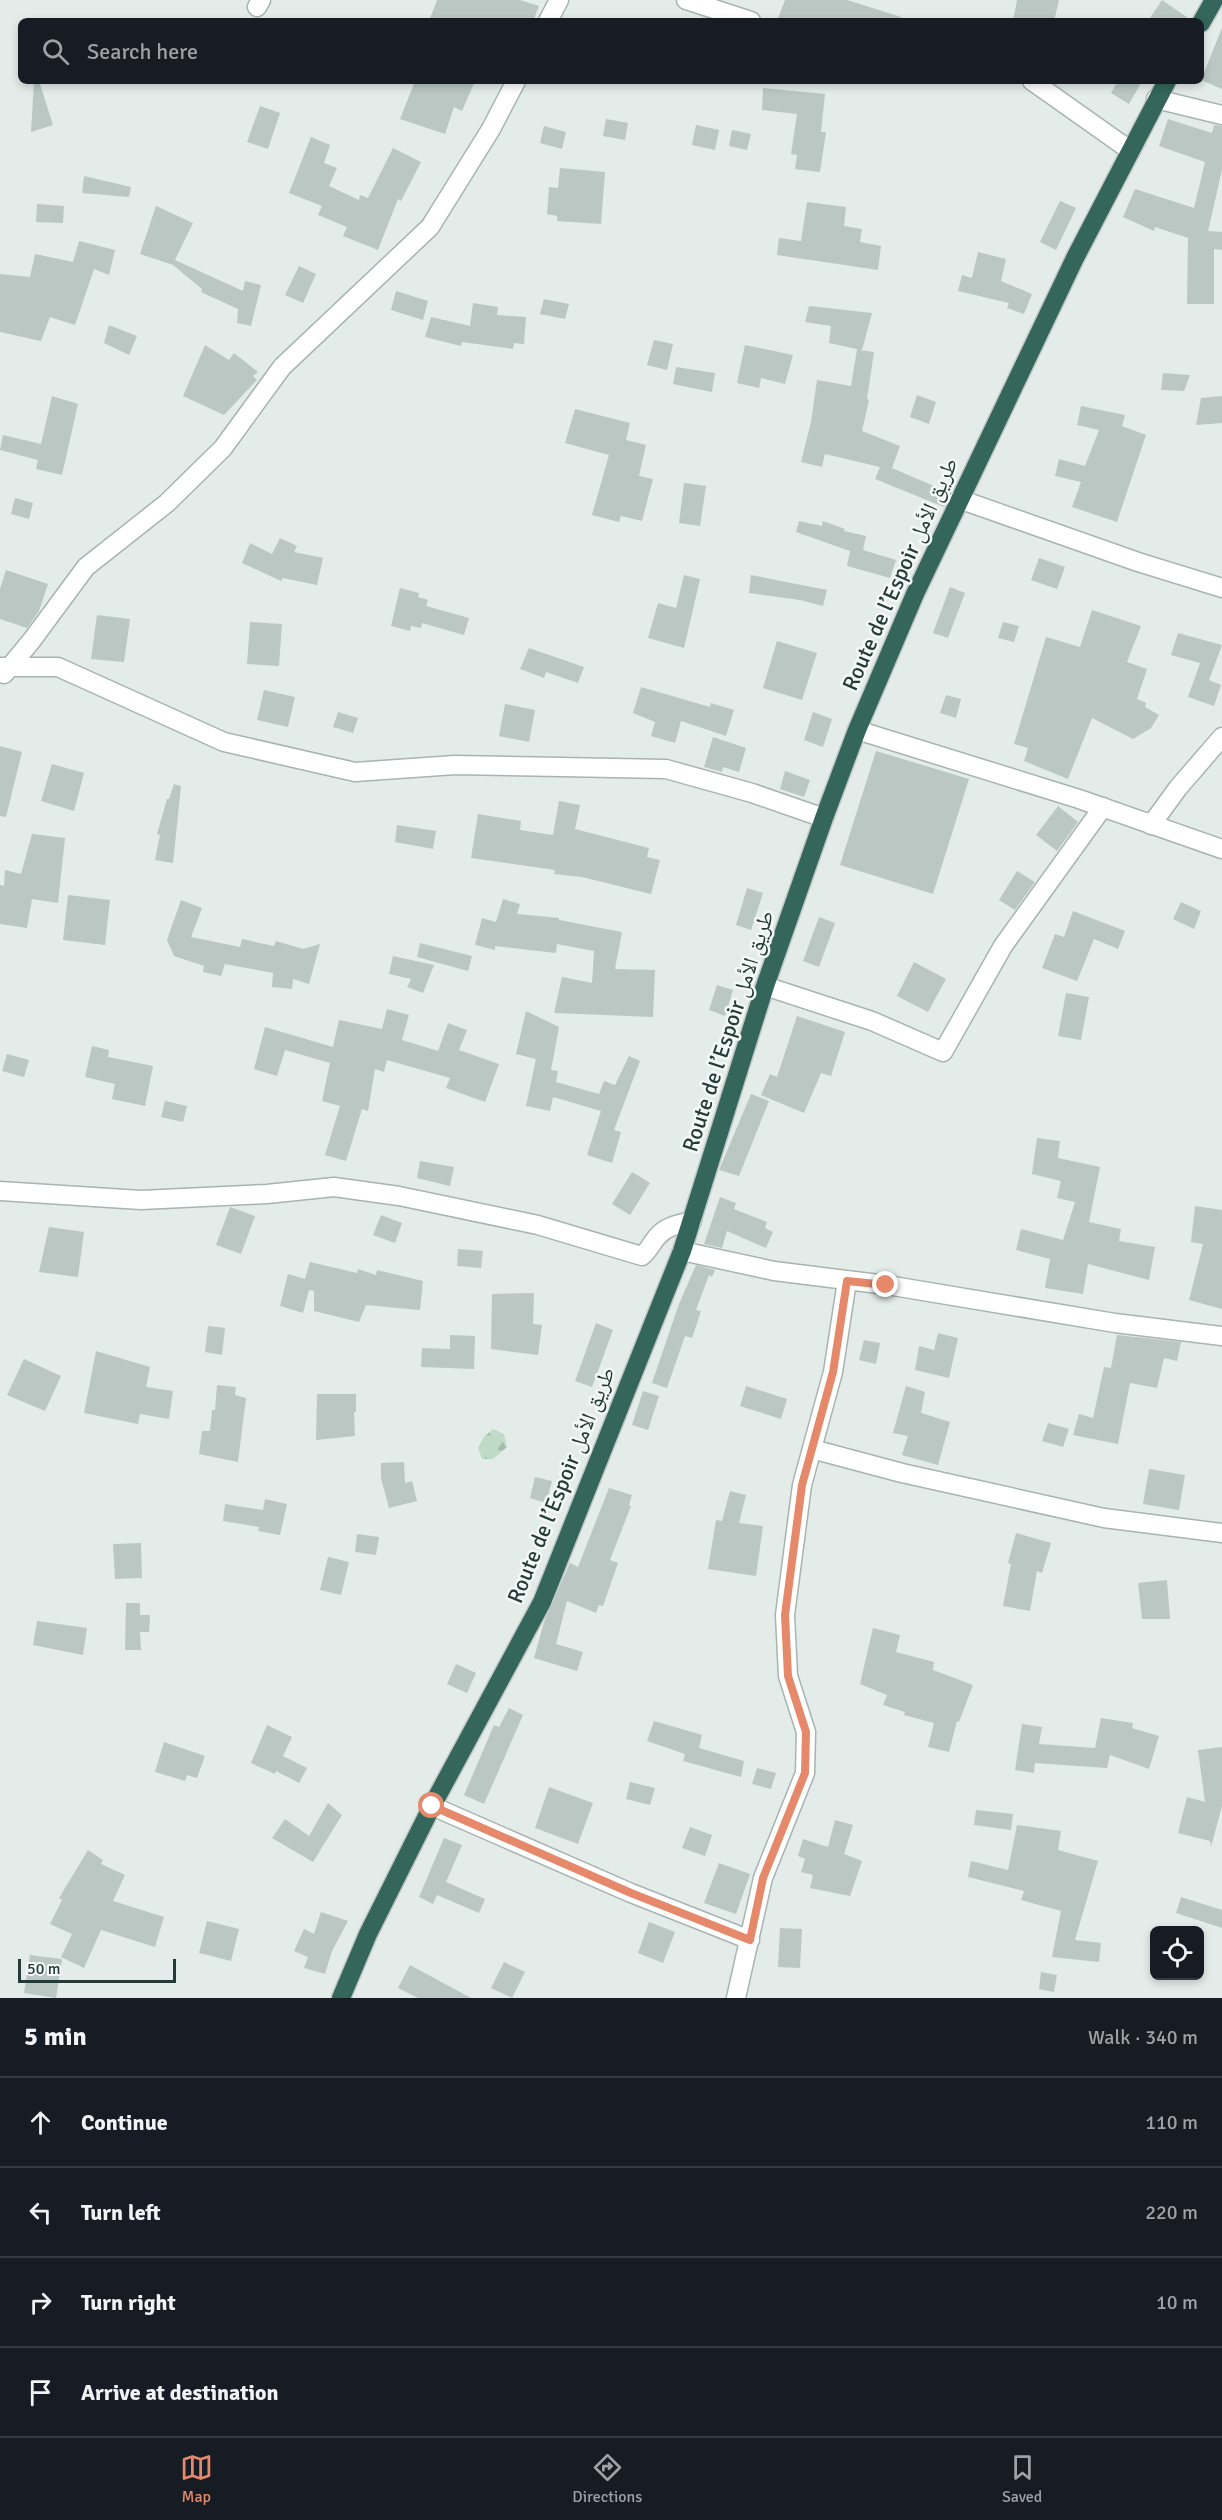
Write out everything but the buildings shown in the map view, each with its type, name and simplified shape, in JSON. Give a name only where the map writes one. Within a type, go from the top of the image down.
[{"type":"highway","points":[[1204,18],[1214,0]]},
{"type":"highway","name":"Route de l’Espoir طريق الأمل","points":[[341,1998],[368,1934],[432,1806],[542,1602],[682,1251],[765,986],[857,730],[959,499],[1075,258],[1165,84]]},
{"type":"street","points":[[550,18],[559,0]]},
{"type":"street","points":[[686,0],[742,18]]},
{"type":"street","points":[[3,671],[86,567],[167,503],[223,448],[282,367],[430,227],[491,129],[514,84]]},
{"type":"street","points":[[1036,84],[1131,151]]},
{"type":"street","points":[[1156,99],[1222,115]]},
{"type":"street","points":[[959,499],[1138,562],[1222,588]]},
{"type":"street","points":[[3,671],[58,667],[224,742],[355,772],[455,765],[666,769],[752,793],[824,818]]},
{"type":"street","points":[[857,730],[1103,807],[1222,849]]},
{"type":"street","points":[[1151,825],[1178,788],[1222,737]]},
{"type":"street","points":[[765,986],[872,1021],[943,1052],[1003,946],[1103,807]]},
{"type":"street","points":[[0,1191],[141,1200],[267,1194],[334,1187],[399,1196],[538,1225],[642,1256],[649,1250],[657,1236],[672,1225],[692,1221]]},
{"type":"street","points":[[682,1251],[774,1271],[1115,1323],[1222,1336]]},
{"type":"street","points":[[736,1998],[763,1878],[805,1773],[806,1732],[788,1676],[785,1615],[802,1485],[833,1372],[847,1281]]},
{"type":"street","points":[[812,1449],[902,1473],[1104,1518],[1222,1533]]},
{"type":"street","points":[[432,1806],[631,1893],[750,1940]]},
{"type":"green space","points":[[493,1429],[504,1434],[507,1447],[493,1459],[482,1459],[478,1448],[483,1438]]},
{"type":"route","points":[[432,1806],[631,1893],[750,1940],[763,1878],[805,1773],[806,1732],[788,1676],[785,1615],[802,1485],[833,1372],[847,1281],[886,1285]]}]
